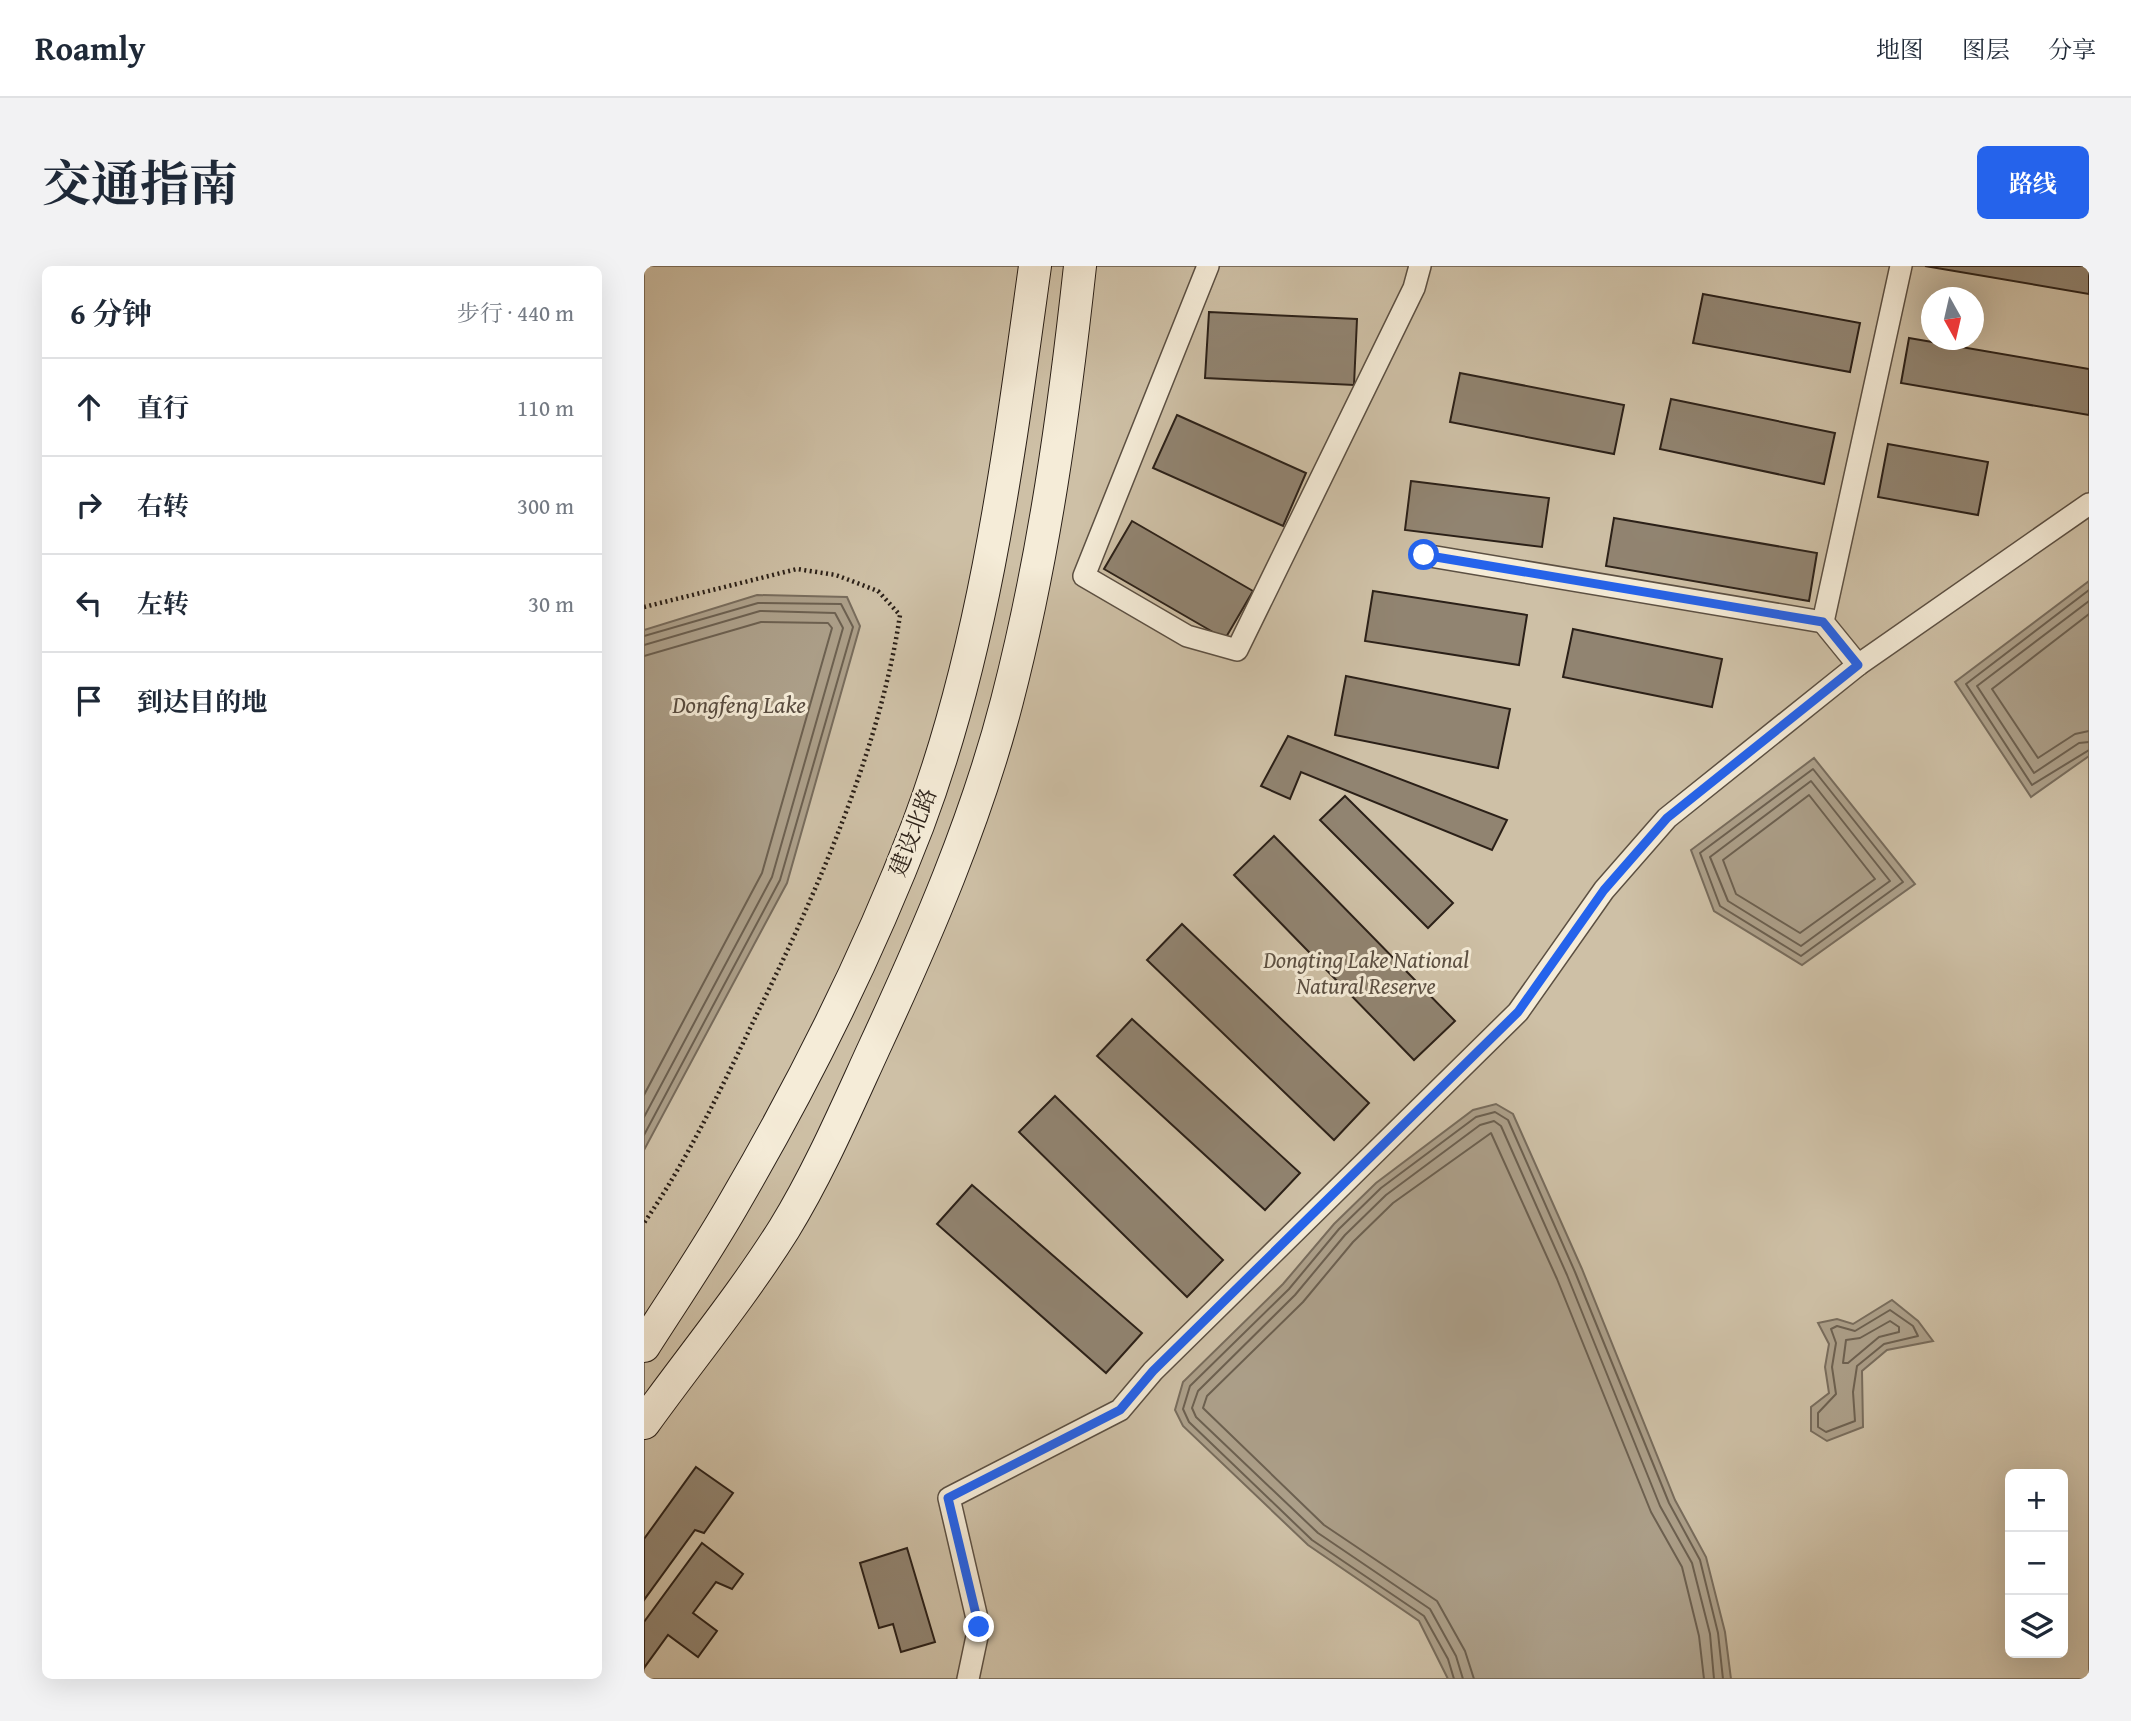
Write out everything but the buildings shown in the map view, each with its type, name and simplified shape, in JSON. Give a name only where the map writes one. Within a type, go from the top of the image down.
[{"type":"main road","name":"建设北路","points":[[644,1346],[734,1204],[817,1048],[918,824],[952,716],[979,607],[1004,478],[1035,266]]},
{"type":"main road","points":[[644,1423],[784,1228],[839,1125],[946,886],[976,805],[1007,702],[1034,584],[1055,470],[1080,266]]},
{"type":"street","points":[[1208,266],[1083,576],[1187,636],[1237,650],[1414,288],[1420,266]]},
{"type":"street","points":[[1823,622],[1901,266]]},
{"type":"street","points":[[968,1679],[979,1627],[948,1498],[1120,1410],[1153,1371],[1518,1012],[1604,890],[1667,818],[1858,665],[2089,504]]},
{"type":"street","points":[[1424,555],[1823,622],[1858,665]]},
{"type":"path","points":[[644,607],[797,569],[835,575],[878,592],[900,615],[896,646],[868,745],[810,905],[679,1171],[644,1223]]},
{"type":"green space","name":"Dongting Lake National Natural Reserve","points":[[644,266],[2089,266],[2089,1679],[644,1679]]},
{"type":"water","points":[[2089,581],[2089,756],[2031,797],[1955,682]]},
{"type":"water","name":"Dongfeng Lake","points":[[757,595],[847,597],[860,626],[787,883],[644,1150],[644,630]]},
{"type":"water","points":[[1814,758],[1915,884],[1802,965],[1714,911],[1691,850]]},
{"type":"water","points":[[1496,1104],[1513,1114],[1582,1269],[1675,1500],[1706,1557],[1725,1632],[1731,1679],[1448,1679],[1419,1621],[1308,1545],[1183,1426],[1175,1410],[1183,1382],[1283,1284],[1334,1224],[1376,1183],[1473,1110]]},
{"type":"water","points":[[1892,1300],[1918,1321],[1933,1341],[1887,1350],[1862,1371],[1863,1427],[1827,1441],[1811,1431],[1811,1407],[1829,1393],[1825,1367],[1829,1344],[1818,1323],[1837,1319],[1853,1324]]},
{"type":"route","points":[[979,1627],[948,1498],[1120,1410],[1153,1371],[1518,1012],[1604,890],[1667,818],[1858,665],[1823,622],[1424,555]]}]
